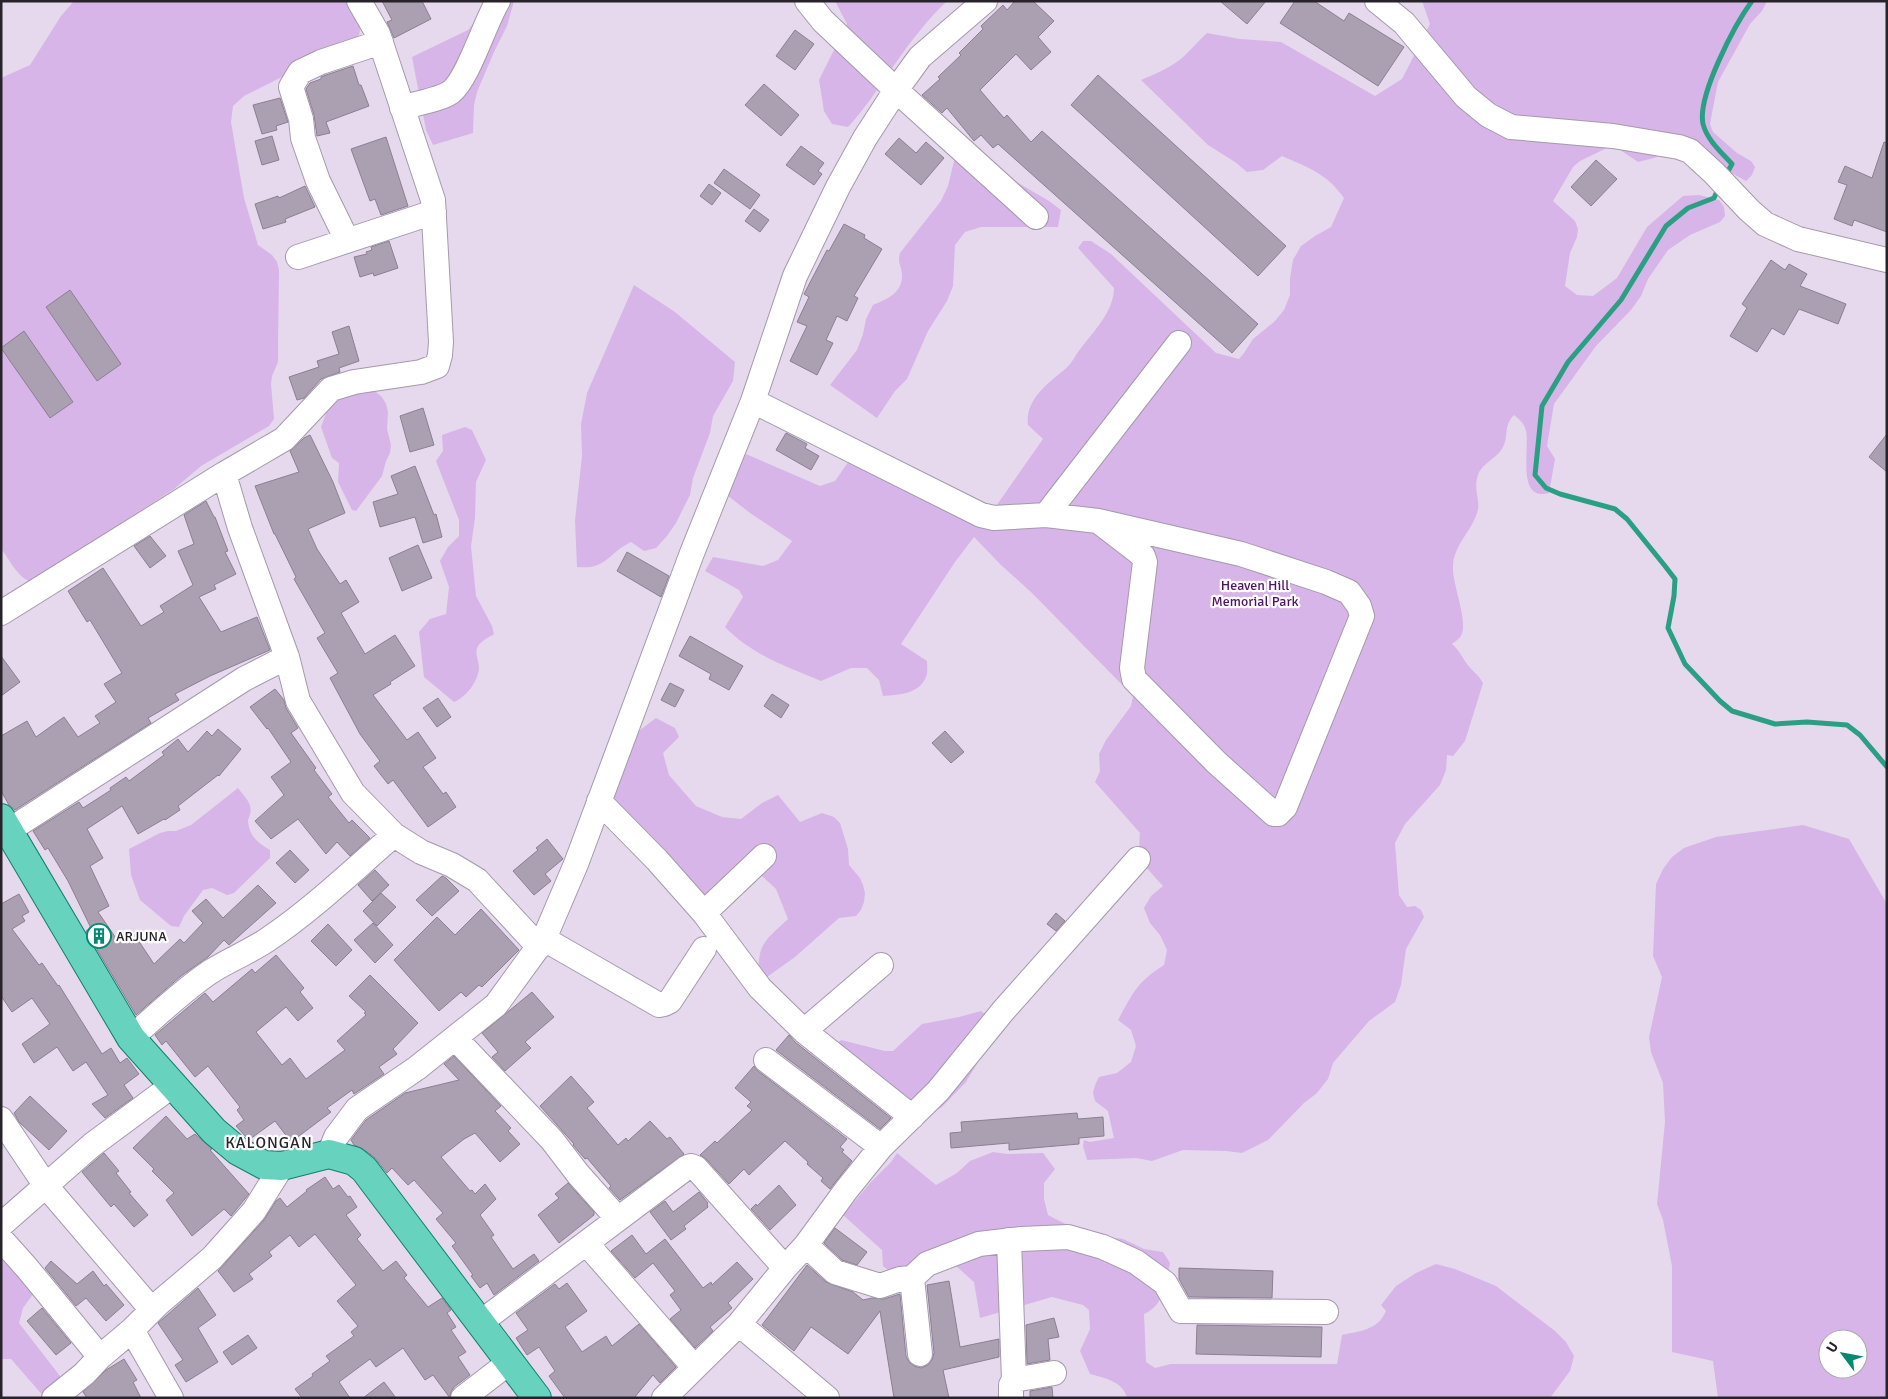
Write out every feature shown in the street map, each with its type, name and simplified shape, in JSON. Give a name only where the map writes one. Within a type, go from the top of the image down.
[{"type":"main road","points":[[5,824],[131,1038],[214,1131],[238,1151],[264,1164],[282,1166],[329,1154],[354,1161],[364,1168],[537,1398]]},
{"type":"street","points":[[1,613],[224,474],[284,439],[331,389],[354,382],[421,372],[437,366],[441,342],[433,200],[381,42],[359,1]]},
{"type":"street","points":[[402,108],[451,92],[460,81],[471,60],[498,1]]},
{"type":"street","points":[[807,1],[824,21],[896,90],[1036,217]]},
{"type":"street","points":[[329,1154],[336,1137],[357,1109],[417,1068],[496,1004],[542,943],[576,864],[692,552],[753,401],[795,276],[838,187],[896,90],[920,58],[985,1]]},
{"type":"street","points":[[1377,1],[1404,23],[1466,97],[1488,115],[1511,127],[1604,135],[1678,147],[1690,151],[1721,180],[1748,210],[1765,224],[1798,239],[1887,260]]},
{"type":"street","points":[[347,240],[318,181],[303,138],[301,119],[291,87],[300,72],[321,62],[381,42]]},
{"type":"street","points":[[298,257],[434,212]]},
{"type":"street","points":[[1046,515],[1179,343]]},
{"type":"street","points":[[753,401],[981,515],[994,518],[1046,515],[1098,521],[1241,554],[1326,582],[1349,592],[1359,606],[1362,616],[1284,808],[1278,814],[1274,814],[1216,762],[1134,679],[1132,668],[1145,562],[1143,556],[1098,521]]},
{"type":"street","points":[[224,474],[240,528],[287,657],[298,701],[353,792],[394,835],[421,852],[452,865],[477,880],[542,943],[659,1004],[670,1001],[704,949]]},
{"type":"street","points":[[5,824],[244,679],[287,657]]},
{"type":"street","points":[[599,801],[657,860],[704,913],[760,988],[804,1031],[912,1118]]},
{"type":"street","points":[[131,1038],[181,994],[211,972],[266,940],[297,918],[350,875],[394,835]]},
{"type":"street","points":[[704,913],[764,856]]},
{"type":"street","points":[[672,1395],[694,1367],[739,1324],[806,1245],[881,1147],[938,1091],[1009,1004],[1138,859]]},
{"type":"street","points":[[804,1031],[881,965]]},
{"type":"street","points":[[455,1038],[552,1140],[578,1174],[618,1219]]},
{"type":"street","points":[[766,1060],[881,1147]]},
{"type":"street","points":[[1,1225],[92,1145],[173,1085]]},
{"type":"street","points":[[1,1119],[46,1186],[152,1310]]},
{"type":"street","points":[[54,1398],[84,1374],[100,1357],[212,1258],[254,1211],[282,1166]]},
{"type":"street","points":[[480,1322],[691,1166],[696,1168],[785,1268]]},
{"type":"street","points":[[806,1245],[835,1272],[880,1286],[900,1279],[912,1278],[928,1264],[979,1244],[1009,1240],[1068,1237],[1103,1247],[1136,1262],[1165,1283],[1181,1311],[1326,1312]]},
{"type":"street","points":[[1,1239],[100,1357]]},
{"type":"street","points":[[1009,1240],[1012,1389],[1054,1373]]},
{"type":"street","points":[[587,1244],[694,1367]]},
{"type":"street","points":[[912,1278],[920,1354]]},
{"type":"street","points":[[739,1324],[827,1398]]},
{"type":"street","points":[[132,1330],[171,1398]]},
{"type":"street","points":[[463,1398],[511,1361]]},
{"type":"green space","points":[[74,1],[350,1],[362,21],[359,35],[354,41],[244,96],[233,106],[231,122],[244,198],[258,245],[272,255],[277,262],[279,270],[278,362],[271,384],[274,419],[269,426],[201,466],[174,489],[31,582],[21,576],[1,549],[1,78],[30,65],[61,16]]},
{"type":"green space","points":[[504,1],[514,1],[507,26],[477,92],[474,105],[473,133],[433,145],[426,130],[412,57],[468,30],[481,14]]},
{"type":"green space","points":[[835,1],[947,1],[914,38],[868,103],[848,127],[832,124],[824,111],[819,80],[847,24]]},
{"type":"green space","name":"Heaven Hill Memorial Park","points":[[1422,1],[1767,1],[1762,11],[1750,24],[1718,82],[1710,124],[1713,132],[1737,153],[1751,161],[1755,167],[1752,175],[1746,181],[1719,166],[1662,154],[1638,162],[1613,145],[1580,161],[1573,167],[1553,201],[1575,221],[1578,229],[1577,237],[1570,253],[1565,286],[1577,295],[1593,296],[1617,278],[1647,227],[1683,196],[1699,195],[1719,200],[1724,207],[1725,216],[1720,222],[1690,235],[1668,250],[1648,279],[1641,296],[1631,310],[1596,346],[1554,404],[1547,446],[1555,459],[1549,493],[1539,494],[1532,490],[1528,482],[1526,431],[1520,420],[1514,415],[1508,423],[1506,438],[1501,451],[1483,467],[1478,475],[1476,490],[1478,509],[1476,517],[1459,545],[1454,560],[1453,569],[1463,627],[1461,636],[1452,644],[1483,683],[1465,741],[1453,756],[1447,755],[1446,770],[1440,785],[1405,824],[1395,843],[1399,895],[1407,907],[1415,906],[1421,910],[1424,917],[1406,949],[1401,985],[1395,1002],[1369,1021],[1333,1063],[1328,1079],[1317,1093],[1304,1103],[1268,1140],[1242,1153],[1183,1150],[1152,1161],[1136,1158],[1087,1160],[1083,1146],[1084,1140],[1090,1142],[1114,1138],[1108,1111],[1095,1101],[1093,1093],[1095,1085],[1099,1077],[1117,1073],[1131,1062],[1136,1046],[1131,1030],[1118,1020],[1141,983],[1164,965],[1167,950],[1160,935],[1150,923],[1144,908],[1151,896],[1163,886],[1151,873],[1141,857],[1140,833],[1095,782],[1100,771],[1099,754],[1106,740],[1131,706],[1133,696],[974,537],[955,562],[901,644],[927,661],[926,677],[919,687],[902,694],[883,696],[879,680],[867,668],[851,668],[821,681],[782,665],[746,645],[725,627],[743,597],[739,590],[705,571],[713,557],[763,566],[778,560],[792,541],[723,492],[746,454],[820,486],[835,481],[851,458],[982,526],[1043,439],[1028,425],[1030,408],[1038,393],[1069,365],[1111,305],[1114,288],[1078,248],[1083,241],[1091,241],[1111,254],[1216,353],[1239,359],[1253,339],[1274,322],[1284,310],[1290,295],[1293,260],[1301,246],[1331,227],[1344,198],[1324,177],[1282,156],[1263,170],[1247,172],[1208,145],[1141,80],[1177,62],[1207,33],[1240,39],[1281,42],[1375,96],[1402,79],[1430,24]]},
{"type":"green space","points":[[955,157],[1003,174],[1049,201],[1061,210],[1058,227],[981,227],[965,232],[955,245],[953,286],[947,301],[928,331],[907,379],[895,391],[877,418],[830,385],[857,350],[866,319],[873,305],[888,298],[897,291],[902,276],[899,259],[900,253],[941,201],[948,186]]},
{"type":"green space","points":[[634,285],[675,312],[735,362],[733,381],[713,416],[710,433],[693,478],[690,495],[667,536],[656,548],[644,551],[631,542],[623,546],[607,560],[595,566],[577,567],[575,520],[582,456],[581,424],[587,393]]},
{"type":"green space","points":[[371,388],[382,397],[386,404],[388,412],[387,429],[391,445],[382,476],[356,511],[352,510],[338,482],[339,463],[332,458],[321,427],[327,411],[338,397]]},
{"type":"green space","points":[[465,427],[472,430],[486,460],[476,482],[475,518],[471,546],[476,596],[492,626],[494,634],[478,646],[479,668],[474,684],[463,697],[454,702],[424,677],[419,632],[430,619],[446,614],[449,587],[440,561],[448,547],[459,536],[459,520],[436,461],[443,451],[442,435]]},
{"type":"green space","points":[[656,718],[675,728],[679,737],[663,753],[669,775],[696,806],[722,817],[741,819],[762,803],[778,795],[800,822],[822,813],[834,817],[840,823],[848,849],[849,865],[860,878],[865,893],[861,910],[856,916],[839,918],[795,957],[767,977],[759,974],[762,948],[769,937],[788,919],[776,889],[750,865],[704,899],[604,795],[626,762],[640,730]]},
{"type":"green space","points":[[238,788],[250,806],[251,810],[248,820],[250,830],[258,841],[270,850],[270,858],[234,893],[227,895],[212,888],[203,890],[184,916],[179,927],[171,926],[140,900],[131,875],[129,849],[160,833],[176,831],[191,825]]},
{"type":"green space","points":[[1803,825],[1849,839],[1887,904],[1887,1398],[1718,1398],[1713,1361],[1672,1352],[1672,1266],[1663,1220],[1657,1204],[1665,1122],[1663,1083],[1651,1052],[1649,1037],[1662,977],[1653,956],[1656,884],[1663,869],[1672,857],[1684,848],[1716,837]]},
{"type":"green space","points":[[981,1011],[1000,1025],[966,1082],[942,1107],[922,1119],[836,1044],[841,1040],[885,1051],[893,1051],[922,1024]]},
{"type":"green space","points":[[993,1152],[1007,1154],[1043,1153],[1055,1169],[1044,1183],[1044,1199],[1048,1215],[1083,1233],[1123,1239],[1144,1249],[1163,1252],[1170,1263],[1163,1293],[1156,1305],[1144,1314],[1146,1362],[1155,1368],[1171,1364],[1337,1364],[1342,1335],[1362,1331],[1373,1326],[1383,1317],[1386,1311],[1381,1305],[1396,1286],[1416,1273],[1436,1264],[1455,1269],[1496,1286],[1555,1331],[1566,1342],[1574,1356],[1570,1371],[1550,1398],[1127,1398],[1125,1392],[1117,1384],[1090,1374],[1080,1351],[1090,1329],[1089,1310],[1083,1305],[1052,1297],[980,1318],[974,1282],[939,1251],[905,1268],[889,1271],[883,1266],[882,1250],[843,1215],[897,1153],[936,1185],[957,1173],[970,1161]]},
{"type":"green space","points":[[1,1255],[34,1293],[23,1308],[19,1323],[77,1398],[45,1398],[11,1359],[1,1359]]},
{"type":"building","points":[[382,1],[422,1],[431,19],[394,38],[387,22],[392,20]]},
{"type":"building","points":[[1015,1],[1033,1],[1054,21],[1038,37],[1051,52],[1031,70],[1016,54],[980,90],[1004,118],[1007,115],[1031,142],[1042,131],[1258,324],[1232,353],[998,144],[993,148],[981,135],[974,141],[947,108],[942,113],[922,95],[940,79],[938,77],[961,55],[959,53],[983,29],[981,26],[1003,5],[1007,10]]},
{"type":"building","points":[[1220,1],[1266,1],[1247,24]]},
{"type":"building","points":[[1295,1],[1314,1],[1344,21],[1349,13],[1404,47],[1378,86],[1280,23]]},
{"type":"building","points":[[795,30],[814,44],[795,70],[776,56]]},
{"type":"building","points":[[353,66],[369,106],[326,122],[330,133],[317,136],[314,115],[306,89],[310,83],[321,79],[321,77]]},
{"type":"building","points":[[1098,75],[1286,246],[1258,276],[1071,105]]},
{"type":"building","points":[[764,84],[799,115],[781,136],[745,105]]},
{"type":"building","points":[[280,98],[288,122],[276,126],[277,130],[262,134],[253,105]]},
{"type":"building","points":[[272,136],[279,160],[262,165],[255,141]]},
{"type":"building","points":[[386,137],[408,206],[381,215],[375,199],[370,201],[351,149]]},
{"type":"building","points":[[899,138],[916,153],[926,142],[944,158],[921,185],[885,154]]},
{"type":"building","points":[[1884,142],[1887,143],[1887,232],[1854,220],[1852,226],[1834,219],[1847,185],[1838,182],[1845,166],[1872,178]]},
{"type":"building","points":[[801,146],[824,163],[818,171],[822,174],[814,185],[786,165]]},
{"type":"building","points":[[1596,160],[1617,179],[1591,206],[1571,187]]},
{"type":"building","points":[[724,169],[760,195],[750,209],[714,183]]},
{"type":"building","points":[[709,184],[721,193],[712,205],[700,196]]},
{"type":"building","points":[[305,186],[315,207],[285,219],[286,222],[263,229],[255,204],[278,196],[279,198]]},
{"type":"building","points":[[754,209],[769,220],[760,232],[745,221]]},
{"type":"building","points":[[844,224],[865,235],[864,238],[882,249],[854,296],[858,298],[847,321],[837,316],[826,340],[833,343],[817,375],[790,361],[807,326],[797,322],[809,297],[804,294],[827,250],[829,251]]},
{"type":"building","points":[[389,241],[398,268],[374,276],[373,273],[360,277],[354,257],[367,254],[366,252],[372,250],[371,247]]},
{"type":"building","points":[[1771,260],[1785,270],[1789,264],[1807,274],[1800,286],[1846,304],[1838,324],[1799,309],[1784,335],[1772,328],[1757,352],[1730,336],[1747,308],[1742,304]]},
{"type":"building","points":[[70,290],[121,364],[97,381],[46,307]]},
{"type":"building","points":[[349,326],[359,361],[339,368],[340,372],[321,379],[304,398],[297,400],[289,377],[319,367],[317,361],[339,354],[332,332]]},
{"type":"building","points":[[24,331],[73,402],[50,418],[1,348]]},
{"type":"building","points":[[423,408],[434,445],[410,452],[400,416]]},
{"type":"building","points":[[786,433],[807,444],[805,448],[819,456],[811,470],[776,450]]},
{"type":"building","points":[[1887,434],[1887,472],[1869,457]]},
{"type":"building","points":[[310,435],[333,482],[345,513],[308,529],[317,549],[340,584],[346,580],[359,602],[341,613],[365,654],[395,635],[415,666],[373,695],[407,740],[418,732],[436,758],[423,767],[443,794],[446,792],[456,807],[428,827],[393,780],[388,784],[374,766],[380,761],[360,734],[330,678],[338,673],[317,638],[325,633],[294,579],[296,577],[274,534],[255,486],[299,472],[290,451]]},
{"type":"building","points":[[415,466],[434,515],[436,514],[442,537],[423,543],[415,517],[380,527],[373,502],[398,494],[391,476]]},
{"type":"building","points":[[206,501],[215,517],[228,551],[225,552],[236,574],[214,585],[216,589],[199,597],[221,632],[257,617],[270,650],[210,676],[175,694],[179,700],[148,718],[151,723],[15,810],[9,805],[1,791],[1,736],[27,721],[36,737],[64,717],[78,737],[100,723],[95,716],[116,702],[104,684],[122,673],[90,620],[87,622],[68,591],[103,568],[141,626],[164,612],[160,606],[193,585],[178,551],[194,544],[184,515]]},
{"type":"building","points":[[150,536],[166,556],[150,568],[134,546]]},
{"type":"building","points":[[418,545],[432,578],[402,591],[389,558]]},
{"type":"building","points":[[627,552],[669,576],[661,597],[617,571]]},
{"type":"building","points":[[690,636],[743,666],[729,690],[709,679],[711,674],[679,656]]},
{"type":"building","points":[[1,656],[20,682],[1,696]]},
{"type":"building","points":[[670,683],[684,690],[675,707],[661,700]]},
{"type":"building","points":[[275,689],[284,700],[286,708],[298,728],[291,733],[316,768],[314,770],[332,794],[328,797],[349,823],[352,820],[370,838],[350,856],[337,842],[326,854],[298,819],[271,839],[255,821],[284,795],[271,777],[291,762],[268,728],[250,707]]},
{"type":"building","points":[[772,694],[789,705],[781,718],[764,706]]},
{"type":"building","points":[[438,698],[451,717],[437,727],[423,708]]},
{"type":"building","points":[[218,729],[241,749],[219,776],[178,806],[180,810],[138,834],[122,806],[87,829],[103,858],[90,866],[109,906],[98,912],[118,941],[132,931],[154,964],[180,939],[184,943],[203,923],[192,911],[206,899],[223,918],[258,885],[276,903],[229,945],[224,940],[208,957],[181,976],[136,1015],[86,931],[91,928],[68,881],[48,848],[45,850],[33,831],[79,802],[83,808],[111,790],[110,788],[126,777],[129,781],[164,755],[162,752],[178,739],[188,752],[207,731],[212,736]]},
{"type":"building","points":[[945,731],[964,752],[951,763],[932,743]]},
{"type":"building","points":[[547,839],[563,859],[545,874],[551,881],[534,895],[513,871],[538,850],[536,848]]},
{"type":"building","points":[[290,850],[309,870],[295,883],[276,863]]},
{"type":"building","points":[[375,870],[389,885],[372,901],[358,885]]},
{"type":"building","points":[[442,876],[459,891],[432,916],[416,900]]},
{"type":"building","points":[[381,893],[396,907],[377,926],[363,911]]},
{"type":"building","points":[[19,894],[29,912],[22,916],[25,921],[12,929],[39,965],[42,963],[59,985],[102,1054],[111,1048],[120,1063],[127,1058],[139,1074],[124,1085],[133,1098],[105,1118],[92,1104],[108,1095],[86,1062],[73,1071],[57,1047],[34,1063],[22,1044],[50,1024],[32,998],[12,1012],[1,996],[1,904]]},
{"type":"building","points":[[481,909],[519,950],[482,987],[479,985],[466,997],[461,992],[439,1011],[394,960],[437,917],[455,935]]},
{"type":"building","points":[[1056,913],[1065,921],[1056,931],[1047,924]]},
{"type":"building","points":[[373,923],[393,945],[375,963],[354,940]]},
{"type":"building","points":[[328,924],[352,950],[336,966],[311,941]]},
{"type":"building","points":[[276,955],[304,988],[300,992],[313,1008],[298,1021],[286,1007],[256,1032],[282,1065],[290,1058],[306,1079],[345,1050],[337,1041],[366,1015],[364,1013],[366,1012],[349,996],[370,975],[418,1023],[393,1049],[397,1054],[379,1067],[384,1074],[354,1094],[352,1090],[327,1108],[331,1112],[291,1142],[275,1121],[250,1139],[247,1138],[236,1126],[244,1120],[237,1110],[240,1107],[208,1066],[195,1077],[166,1041],[162,1045],[155,1035],[205,993],[213,1002],[252,969],[255,973]]},
{"type":"building","points":[[532,992],[554,1017],[525,1042],[531,1048],[505,1071],[492,1057],[498,1052],[482,1033]]},
{"type":"building","points":[[789,1035],[795,1042],[891,1118],[880,1129],[776,1050]]},
{"type":"building","points":[[454,1056],[501,1106],[495,1111],[511,1128],[508,1131],[520,1144],[500,1162],[475,1133],[441,1157],[470,1191],[472,1190],[475,1194],[485,1184],[496,1199],[480,1215],[494,1235],[491,1237],[513,1269],[534,1254],[539,1261],[494,1295],[487,1283],[480,1288],[471,1276],[473,1275],[452,1246],[456,1243],[436,1219],[443,1213],[414,1180],[408,1185],[392,1168],[387,1173],[374,1157],[354,1145],[351,1140],[366,1120],[405,1093],[459,1080],[444,1064]]},
{"type":"building","points":[[754,1066],[847,1139],[840,1147],[844,1150],[842,1152],[852,1161],[830,1189],[821,1181],[823,1178],[807,1164],[808,1162],[785,1141],[749,1175],[744,1169],[729,1184],[700,1155],[715,1141],[717,1143],[752,1110],[747,1106],[751,1102],[735,1088]]},
{"type":"building","points":[[571,1076],[594,1102],[587,1108],[618,1145],[626,1138],[628,1141],[650,1121],[667,1139],[670,1137],[684,1154],[620,1200],[609,1188],[611,1186],[587,1158],[585,1159],[540,1106]]},
{"type":"building","points":[[30,1096],[67,1131],[49,1150],[19,1122],[14,1113]]},
{"type":"building","points":[[1077,1113],[1078,1119],[1103,1117],[1104,1136],[1079,1138],[1079,1144],[1009,1150],[1009,1143],[951,1148],[950,1133],[962,1132],[961,1122]]},
{"type":"building","points":[[166,1116],[187,1139],[195,1134],[212,1149],[210,1150],[249,1194],[231,1216],[224,1209],[192,1236],[166,1200],[174,1193],[133,1148]]},
{"type":"building","points":[[104,1153],[119,1171],[116,1173],[131,1192],[129,1193],[148,1215],[134,1227],[114,1204],[111,1207],[82,1172]]},
{"type":"building","points":[[325,1177],[333,1189],[339,1185],[348,1197],[350,1196],[357,1207],[346,1215],[361,1235],[357,1239],[383,1271],[396,1261],[407,1275],[404,1278],[428,1307],[442,1298],[451,1310],[447,1313],[456,1327],[451,1330],[466,1352],[458,1357],[470,1375],[454,1387],[450,1398],[433,1375],[425,1380],[403,1348],[376,1367],[370,1359],[339,1382],[350,1398],[302,1398],[295,1389],[330,1361],[326,1356],[354,1336],[351,1332],[358,1326],[337,1301],[356,1285],[315,1234],[299,1247],[290,1235],[269,1252],[272,1256],[249,1274],[253,1279],[234,1292],[218,1271],[264,1220],[276,1201],[280,1198],[287,1207],[306,1190]]},
{"type":"building","points":[[568,1183],[594,1212],[594,1215],[559,1243],[538,1215],[559,1198],[555,1194]]},
{"type":"building","points":[[779,1185],[796,1205],[770,1230],[751,1209],[756,1204],[757,1206]]},
{"type":"building","points":[[699,1192],[708,1203],[708,1207],[684,1226],[686,1229],[671,1240],[650,1212],[665,1201],[673,1212]]},
{"type":"building","points":[[835,1228],[867,1252],[857,1265],[842,1260],[824,1243]]},
{"type":"building","points":[[632,1235],[646,1254],[665,1239],[703,1288],[711,1282],[712,1285],[737,1262],[753,1279],[728,1303],[732,1308],[710,1327],[713,1331],[695,1348],[670,1319],[681,1310],[670,1295],[675,1291],[653,1263],[635,1278],[611,1251]]},
{"type":"building","points":[[51,1261],[77,1284],[93,1271],[104,1286],[106,1284],[124,1305],[106,1321],[86,1298],[76,1306],[45,1268]]},
{"type":"building","points":[[807,1265],[826,1282],[853,1292],[863,1300],[872,1298],[884,1299],[900,1294],[906,1356],[914,1366],[921,1368],[928,1365],[934,1353],[927,1285],[949,1281],[960,1347],[999,1339],[999,1357],[943,1370],[949,1398],[894,1398],[880,1311],[848,1354],[811,1327],[794,1351],[762,1325]]},
{"type":"building","points":[[1179,1268],[1273,1271],[1272,1298],[1189,1297],[1179,1279]]},
{"type":"building","points":[[567,1283],[587,1311],[565,1327],[582,1352],[606,1336],[612,1346],[639,1324],[676,1367],[660,1383],[653,1375],[634,1398],[565,1398],[549,1376],[555,1371],[539,1347],[527,1355],[516,1338],[528,1330],[516,1313],[555,1284],[559,1289]]},
{"type":"building","points":[[198,1288],[216,1315],[198,1328],[218,1362],[186,1382],[175,1365],[183,1360],[158,1323]]},
{"type":"building","points":[[42,1308],[71,1343],[56,1355],[27,1321]]},
{"type":"building","points":[[1054,1318],[1059,1337],[1048,1339],[1050,1360],[1027,1364],[1026,1325]]},
{"type":"building","points":[[1197,1325],[1322,1327],[1321,1357],[1196,1354]]},
{"type":"building","points":[[248,1335],[257,1348],[232,1365],[223,1352]]},
{"type":"building","points":[[124,1359],[137,1380],[133,1382],[141,1398],[87,1398],[83,1392],[106,1370]]},
{"type":"building","points":[[384,1382],[396,1398],[363,1398]]},
{"type":"building","points":[[1052,1387],[1053,1398],[1030,1398],[1030,1391]]},
{"type":"waterway","points":[[1726,175],[1732,164],[1715,146],[1705,130],[1703,112],[1711,79],[1727,43],[1752,1]]},
{"type":"waterway","points":[[1719,187],[1714,198],[1688,208],[1666,226],[1621,300],[1568,362],[1542,406],[1535,475],[1546,488],[1560,494],[1615,509],[1627,519],[1675,579],[1668,628],[1685,664],[1732,711],[1775,724],[1807,722],[1847,725],[1860,735],[1887,767]]},
{"type":"place","name":"ARJUNA","points":[[99,936]]},
{"type":"district","name":"KALONGAN","points":[[269,1143]]}]
